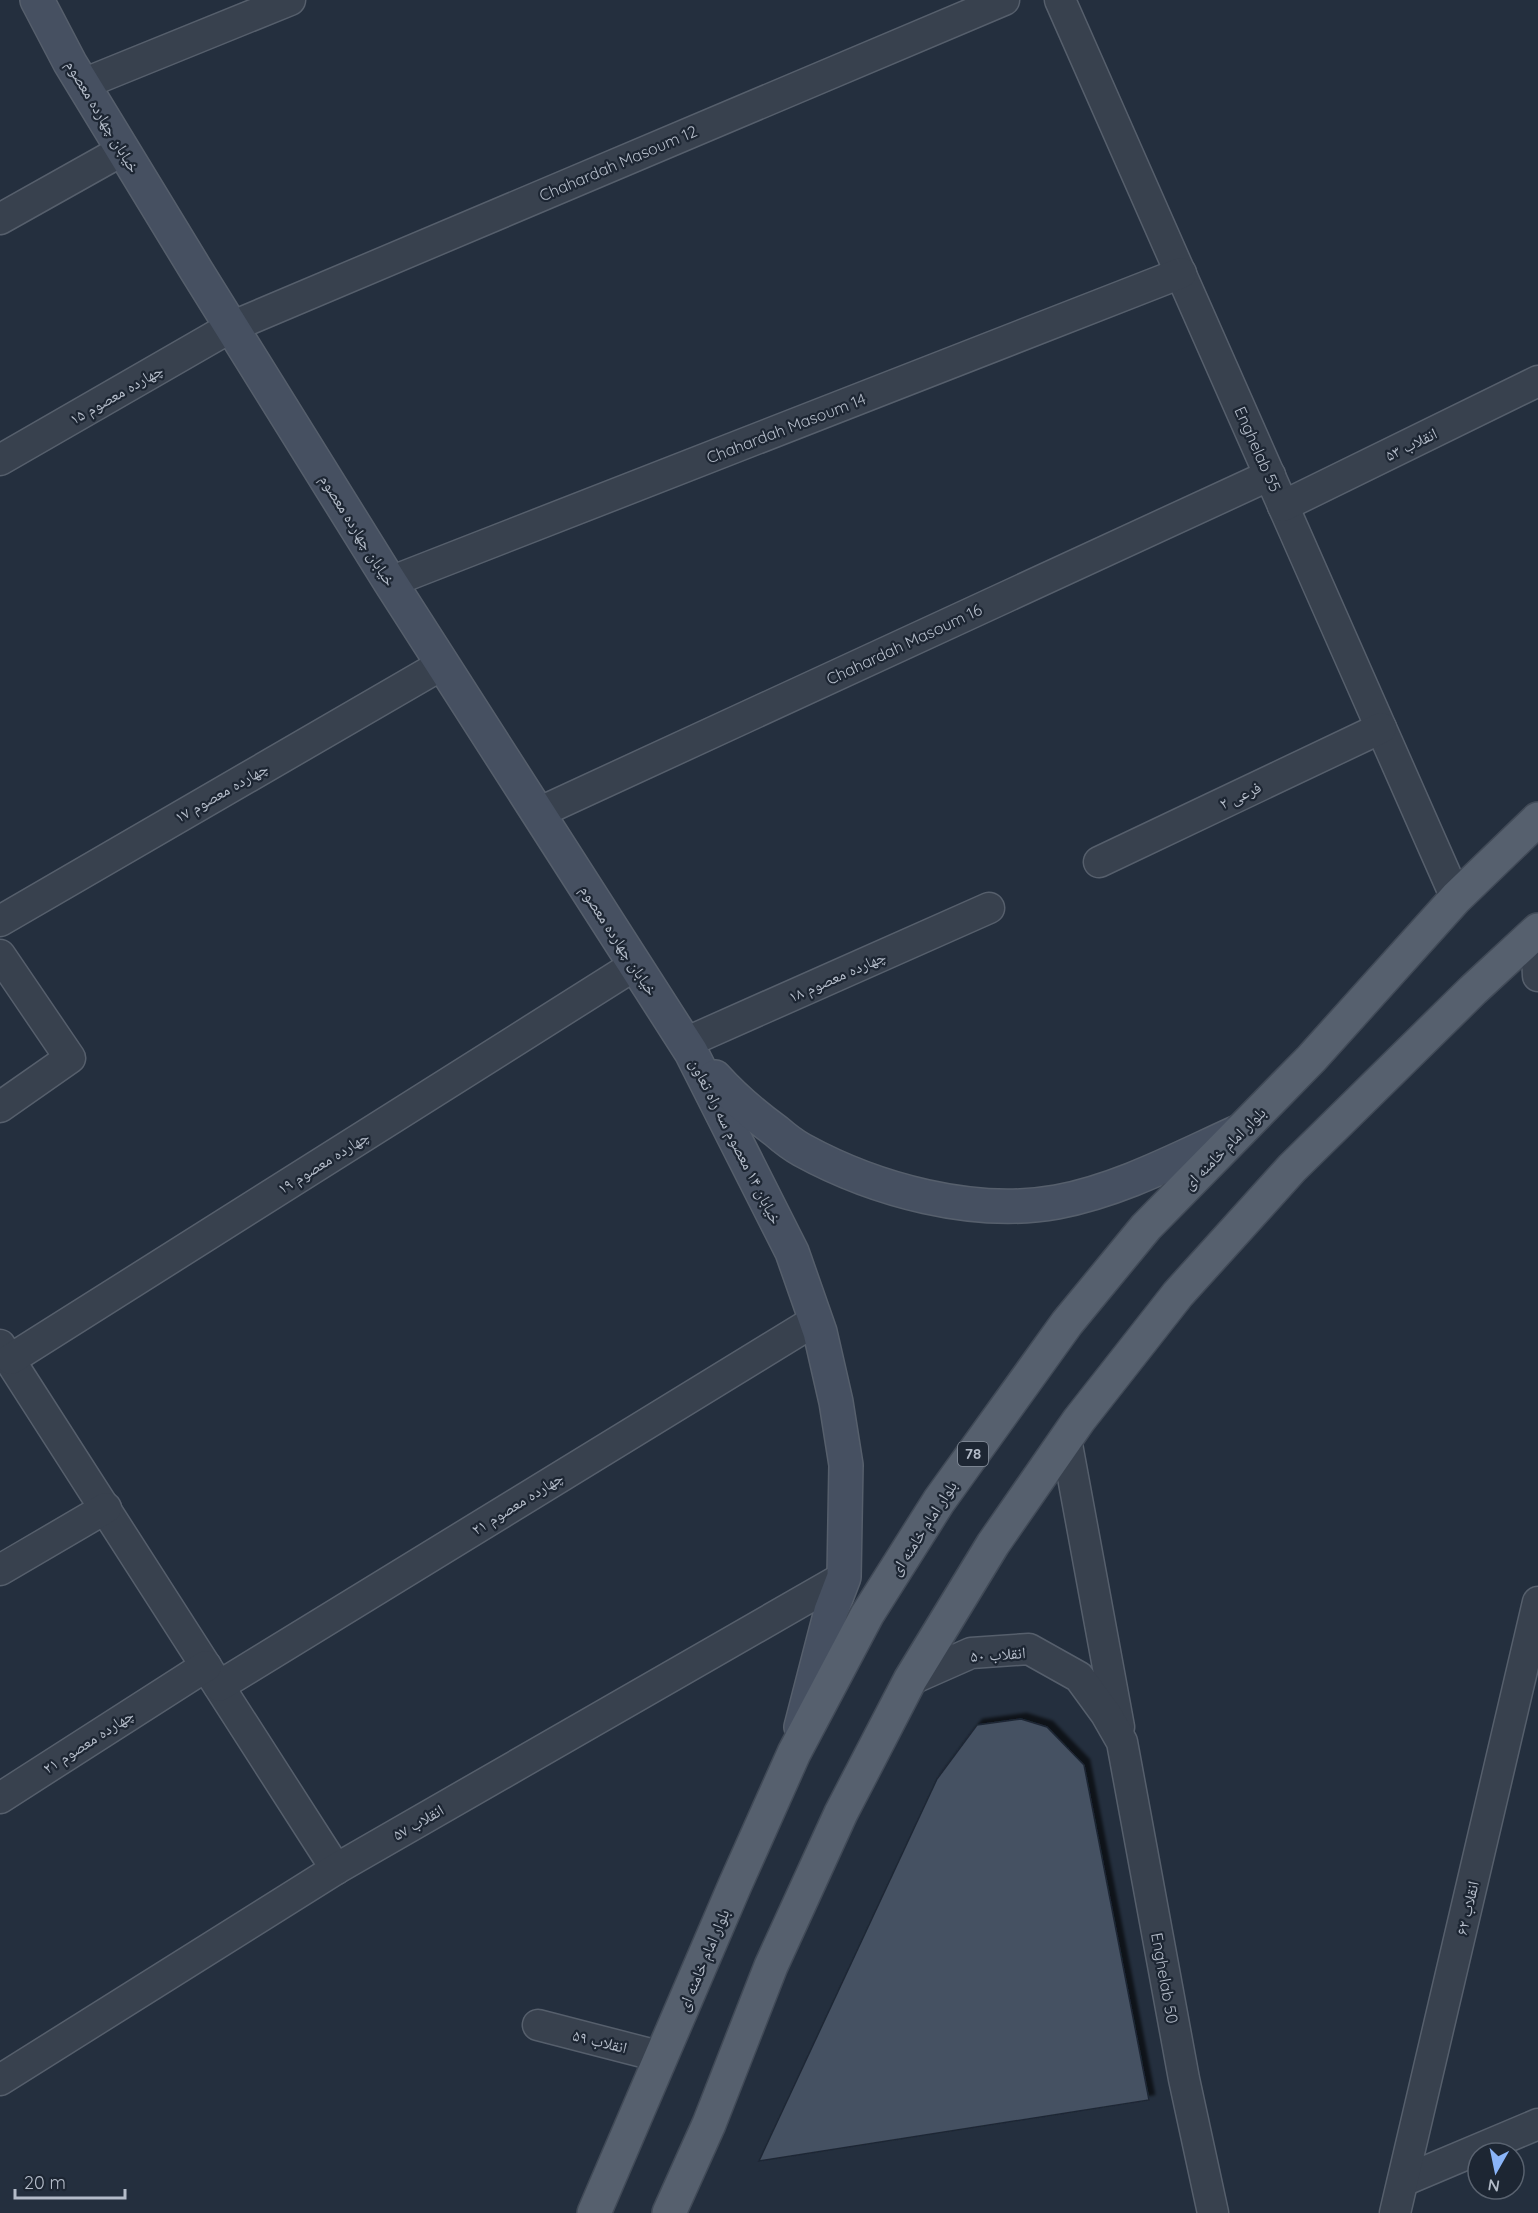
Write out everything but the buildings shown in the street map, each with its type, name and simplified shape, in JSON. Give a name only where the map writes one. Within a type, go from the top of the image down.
[{"type":"main road","name":"بلوار امام خامنه ای","points":[[594,2213],[730,1895],[794,1753],[867,1615],[951,1484],[1067,1323],[1146,1227],[1311,1059],[1456,898],[1538,819]]},
{"type":"main road","points":[[669,2213],[709,2124],[771,1966],[841,1812],[910,1680],[993,1544],[1066,1439],[1178,1294],[1292,1168],[1473,990],[1537,931]]},
{"type":"street","name":"خیابان چهارده معصوم","points":[[37,0],[70,63],[231,327],[390,582],[688,1048]]},
{"type":"street","points":[[83,84],[290,0]]},
{"type":"street","name":"Chahardah Masoum 12","points":[[231,327],[1004,0]]},
{"type":"street","name":"Enghelab 55","points":[[1060,0],[1456,898]]},
{"type":"street","points":[[0,219],[123,150]]},
{"type":"street","name":"Chahardah Masoum 14","points":[[390,582],[1181,273]]},
{"type":"street","name":"چهارده معصوم ۱۵","points":[[0,460],[231,327]]},
{"type":"street","name":"انقلاب ۵۳","points":[[1283,506],[1538,381]]},
{"type":"street","name":"Chahardah Masoum 16","points":[[538,813],[1270,474]]},
{"type":"street","name":"چهارده معصوم ۱۷","points":[[0,921],[443,664]]},
{"type":"street","name":"فرعی ۲","points":[[1099,862],[1381,728]]},
{"type":"street","name":"چهارده معصوم ۱۸","points":[[688,1048],[989,908]]},
{"type":"street","points":[[1537,931],[1538,976]]},
{"type":"street","points":[[0,955],[70,1058],[0,1107]]},
{"type":"street","name":"چهارده معصوم ۱۹","points":[[5,1352],[635,965]]},
{"type":"street","name":"خیابان ۱۴ معصوم سه راه تعاون","points":[[688,1048],[741,1105],[800,1150],[872,1181],[932,1198],[997,1207],[1056,1202],[1104,1190],[1152,1171],[1243,1129]]},
{"type":"street","name":"خیابان ۱۴ معصوم سه راه تعاون","points":[[688,1048],[792,1252],[816,1320],[836,1402],[846,1465],[844,1576],[831,1611],[794,1753]]},
{"type":"street","name":"چهارده معصوم ۲۱","points":[[0,1798],[213,1676],[816,1320]]},
{"type":"street","points":[[5,1352],[336,1869]]},
{"type":"street","name":"Enghelab 50","points":[[1066,1439],[1184,2079],[1213,2213]]},
{"type":"street","points":[[0,1570],[106,1508]]},
{"type":"street","name":"انقلاب ۵۷","points":[[0,2080],[336,1869],[844,1576]]},
{"type":"street","name":"انقلاب ۶۲","points":[[1395,2213],[1538,1602]]},
{"type":"street","name":"انقلاب ۵۰","points":[[910,1680],[971,1653],[1029,1649],[1079,1677],[1106,1714],[1122,1742]]},
{"type":"street","name":"انقلاب ۵۹","points":[[538,2025],[663,2056]]},
{"type":"street","points":[[1402,2181],[1538,2124]]}]
